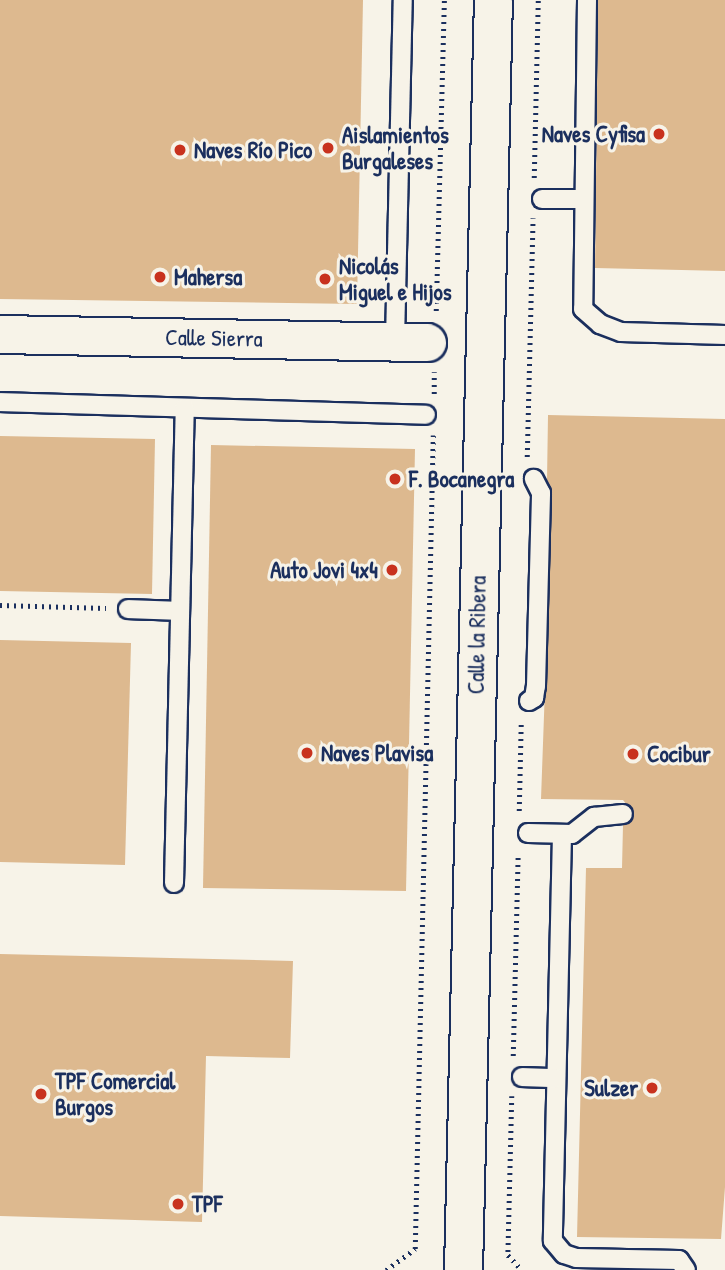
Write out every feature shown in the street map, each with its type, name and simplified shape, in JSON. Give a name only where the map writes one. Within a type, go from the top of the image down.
[{"type":"street","name":"Calle la Ribera","points":[[463,1270],[492,0]]},
{"type":"street","name":"Calle Sierra","points":[[0,334],[423,341]]},
{"type":"lane","points":[[403,0],[423,341]]},
{"type":"lane","points":[[587,0],[583,309],[600,324],[621,332],[725,335]]},
{"type":"lane","points":[[542,199],[583,199]]},
{"type":"lane","points":[[0,402],[431,416]]},
{"type":"lane","points":[[174,883],[185,408]]},
{"type":"lane","points":[[529,701],[534,698],[537,658],[541,493],[534,479]]},
{"type":"lane","points":[[128,609],[180,611]]},
{"type":"lane","points":[[528,833],[562,834],[580,830],[606,813],[623,814]]},
{"type":"lane","points":[[562,834],[553,1241],[564,1254],[576,1258],[679,1260],[685,1270]]},
{"type":"lane","points":[[522,1077],[556,1078]]},
{"type":"path","points":[[386,1270],[415,1250],[431,416],[423,341],[444,0]]},
{"type":"path","points":[[0,605],[128,609]]},
{"type":"building","name":"Naves Río Pico","points":[[0,0],[363,0],[357,304],[0,299]]},
{"type":"building","name":"Naves Cyfisa","points":[[598,0],[725,0],[725,271],[595,268]]},
{"type":"building","points":[[548,415],[725,419],[725,1187],[721,1239],[577,1237],[586,868],[622,868],[623,825],[630,823],[634,814],[623,800],[541,799],[552,493],[547,480]]},
{"type":"building","points":[[0,436],[155,439],[152,594],[0,591]]},
{"type":"building","name":"Naves Plavisa","points":[[211,445],[415,449],[406,891],[203,888]]},
{"type":"building","points":[[0,640],[131,643],[125,865],[0,862]]},
{"type":"building","points":[[0,954],[293,961],[290,1058],[206,1056],[202,1222],[0,1216]]},
{"type":"place","name":"Naves Cyfisa","points":[[659,134]]},
{"type":"place","name":"Aislamientos Burgaleses","points":[[328,148]]},
{"type":"place","name":"Naves Río Pico","points":[[180,150]]},
{"type":"place","name":"Mahersa","points":[[160,277]]},
{"type":"place","name":"Nicolás Miguel e Hijos","points":[[325,279]]},
{"type":"place","name":"F. Bocanegra","points":[[395,479]]},
{"type":"place","name":"Auto Jovi 4x4","points":[[392,570]]},
{"type":"place","name":"Naves Plavisa","points":[[307,753]]},
{"type":"place","name":"Cocibur","points":[[633,754]]},
{"type":"place","name":"Sulzer","points":[[652,1088]]},
{"type":"place","name":"TPF Comercial Burgos","points":[[41,1094]]},
{"type":"place","name":"TPF","points":[[178,1204]]}]
